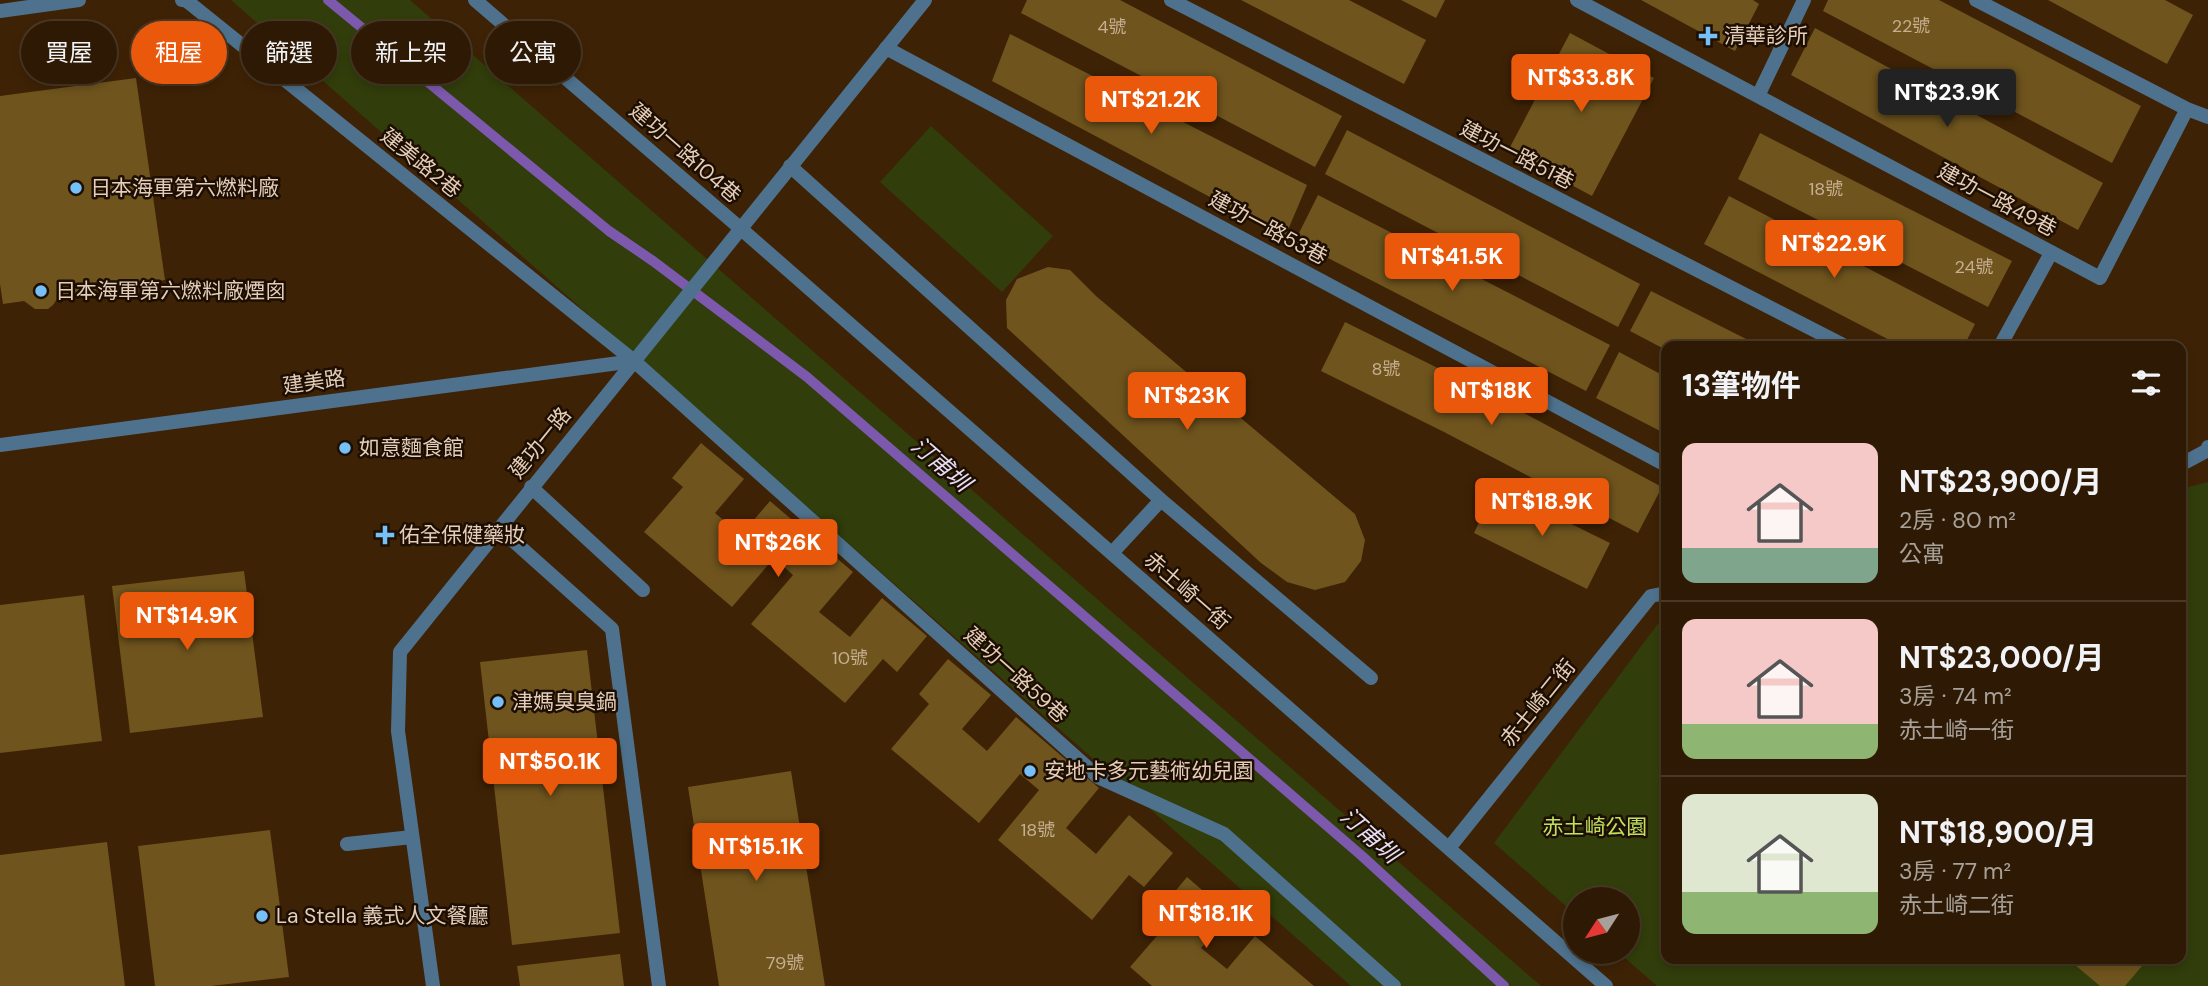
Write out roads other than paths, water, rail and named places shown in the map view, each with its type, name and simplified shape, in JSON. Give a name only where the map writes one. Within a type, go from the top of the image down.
[{"type":"street","points":[[0,11],[79,0]]},
{"type":"street","name":"建美路2巷","points":[[182,0],[187,1],[634,360]]},
{"type":"street","name":"建功一路","points":[[433,986],[398,731],[400,652],[925,0]]},
{"type":"street","name":"建功一路51巷","points":[[1171,0],[1835,341]]},
{"type":"street","name":"建功一路49巷","points":[[1577,0],[2100,278],[2186,109]]},
{"type":"street","points":[[1758,96],[1804,0]]},
{"type":"street","points":[[1976,0],[2186,109],[2208,117]]},
{"type":"street","name":"建功一路104巷","points":[[485,3],[740,228]]},
{"type":"street","name":"建功一路53巷","points":[[886,48],[1661,462]]},
{"type":"street","points":[[790,166],[1161,500],[1371,678]]},
{"type":"street","name":"赤土崎一街","points":[[740,228],[1606,986]]},
{"type":"street","points":[[2003,341],[2051,253]]},
{"type":"street","name":"建美路","points":[[0,445],[634,360]]},
{"type":"street","name":"建功一路59巷","points":[[634,360],[1098,777],[1224,834],[1394,986]]},
{"type":"street","points":[[2186,462],[2208,450],[2208,447]]},
{"type":"street","points":[[531,487],[643,590]]},
{"type":"street","points":[[1112,553],[1161,500]]},
{"type":"street","points":[[499,528],[612,629],[659,986]]},
{"type":"street","name":"赤土崎二街","points":[[1449,848],[1651,596],[1661,594]]},
{"type":"street","points":[[347,844],[412,837]]},
{"type":"waterway","name":"汀甫圳","points":[[328,0],[609,231],[807,377],[1362,856],[1504,986]]},
{"type":"place","name":"清華診所","points":[[1708,36]]},
{"type":"place","name":"日本海軍第六燃料廠","points":[[76,188]]},
{"type":"place","name":"日本海軍第六燃料廠煙囪","points":[[41,291]]},
{"type":"place","name":"如意麵食館","points":[[345,448]]},
{"type":"place","name":"佑全保健藥妝","points":[[385,535]]},
{"type":"place","name":"津媽臭臭鍋","points":[[498,702]]},
{"type":"place","name":"安地卡多元藝術幼兒園","points":[[1030,771]]},
{"type":"place","name":"La Stella 義式人文餐廳","points":[[262,916]]},
{"type":"park label","name":"赤土崎公園","points":[[1595,827]]}]
